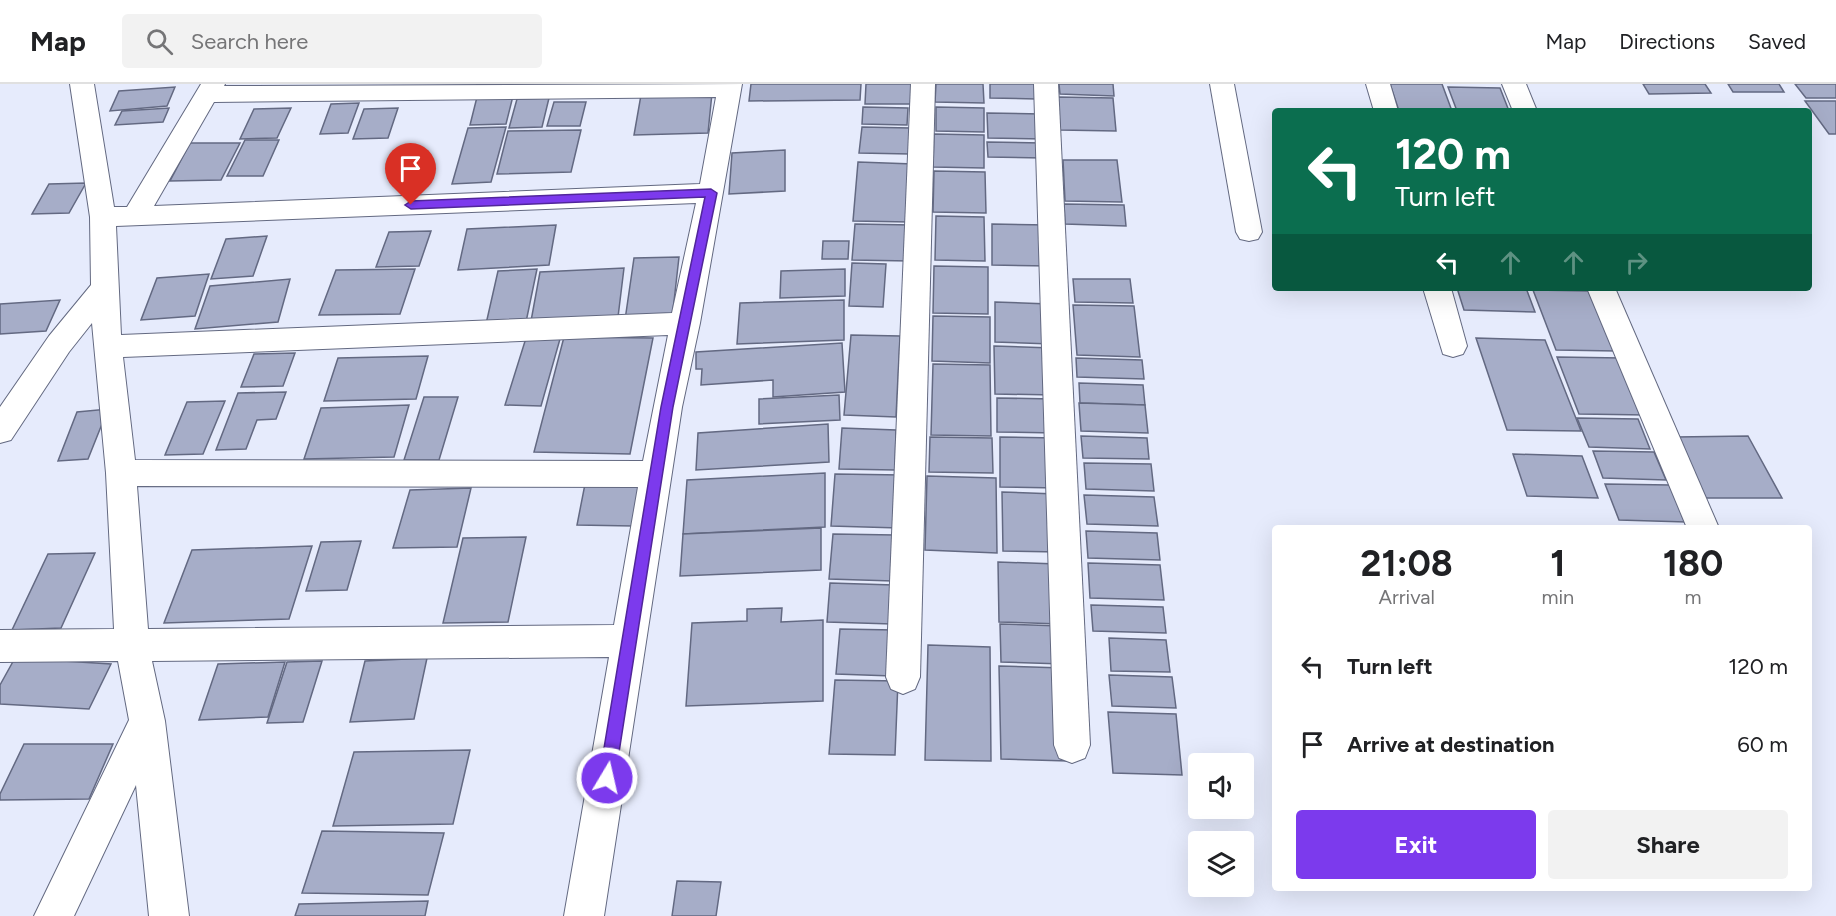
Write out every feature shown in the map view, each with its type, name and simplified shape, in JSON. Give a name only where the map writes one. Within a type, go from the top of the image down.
[{"type":"street","points":[[82,84],[103,217],[107,347],[121,473],[132,646],[147,722],[169,916]]},
{"type":"street","points":[[903,677],[923,84]]},
{"type":"street","points":[[1046,84],[1072,745]]},
{"type":"street","points":[[1222,84],[1249,232]]},
{"type":"street","points":[[1378,84],[1385,108]]},
{"type":"street","points":[[1514,84],[1524,108]]},
{"type":"street","points":[[134,217],[210,89],[729,86],[686,323],[667,407],[584,916]]},
{"type":"street","points":[[103,217],[711,193]]},
{"type":"street","points":[[0,431],[53,352],[105,288]]},
{"type":"street","points":[[1438,291],[1453,346]]},
{"type":"street","points":[[1602,291],[1702,525]]},
{"type":"street","points":[[107,347],[686,323]]},
{"type":"street","points":[[121,473],[656,474]]},
{"type":"street","points":[[0,646],[630,641]]},
{"type":"street","points":[[54,916],[147,722]]},
{"type":"building","points":[[751,84],[861,84],[860,100],[749,101]]},
{"type":"building","points":[[866,84],[912,84],[911,104],[865,104]]},
{"type":"building","points":[[936,84],[983,84],[984,103],[935,102]]},
{"type":"building","points":[[990,84],[1036,84],[1036,99],[990,98]]},
{"type":"building","points":[[1059,84],[1113,84],[1114,96],[1060,94]]},
{"type":"building","points":[[1390,84],[1442,84],[1451,108],[1398,108]]},
{"type":"building","points":[[1643,84],[1705,84],[1711,93],[1649,94]]},
{"type":"building","points":[[1728,84],[1779,84],[1784,92],[1733,92]]},
{"type":"building","points":[[1795,84],[1836,84],[1836,98],[1806,98]]},
{"type":"building","points":[[175,87],[167,106],[110,111],[119,91]]},
{"type":"building","points":[[1448,87],[1500,88],[1508,108],[1456,108]]},
{"type":"building","points":[[712,93],[708,133],[634,135],[641,95]]},
{"type":"building","points":[[513,96],[506,124],[470,125],[477,97]]},
{"type":"building","points":[[1058,97],[1113,98],[1116,131],[1060,130]]},
{"type":"building","points":[[549,98],[542,127],[509,128],[517,99]]},
{"type":"building","points":[[1805,101],[1836,101],[1836,134],[1829,134]]},
{"type":"building","points":[[554,102],[586,102],[580,126],[547,126]]},
{"type":"building","points":[[359,103],[348,133],[320,134],[331,104]]},
{"type":"building","points":[[863,107],[908,108],[907,125],[862,124]]},
{"type":"building","points":[[936,107],[984,108],[984,132],[936,131]]},
{"type":"building","points":[[169,108],[163,122],[115,125],[122,111]]},
{"type":"building","points":[[291,108],[277,138],[240,139],[254,109]]},
{"type":"building","points":[[398,108],[388,138],[353,139],[364,109]]},
{"type":"building","points":[[987,113],[1042,114],[1043,139],[988,138]]},
{"type":"building","points":[[506,127],[491,182],[452,184],[468,128]]},
{"type":"building","points":[[862,127],[910,128],[910,154],[859,153]]},
{"type":"building","points":[[581,130],[571,172],[497,174],[508,131]]},
{"type":"building","points":[[934,134],[984,135],[984,168],[933,167]]},
{"type":"building","points":[[245,140],[279,140],[263,176],[227,176]]},
{"type":"building","points":[[987,142],[1042,143],[1043,158],[988,157]]},
{"type":"building","points":[[190,143],[240,143],[221,180],[170,181]]},
{"type":"building","points":[[785,150],[785,191],[729,194],[732,153]]},
{"type":"building","points":[[1063,160],[1117,160],[1122,202],[1065,201]]},
{"type":"building","points":[[858,162],[913,164],[910,222],[853,221]]},
{"type":"building","points":[[934,171],[985,172],[986,213],[933,212]]},
{"type":"building","points":[[86,183],[69,213],[32,214],[49,184]]},
{"type":"building","points":[[1064,204],[1124,205],[1126,226],[1065,224]]},
{"type":"building","points":[[936,216],[984,217],[985,261],[935,260]]},
{"type":"building","points":[[855,224],[912,225],[910,261],[852,260]]},
{"type":"building","points":[[992,224],[1048,225],[1050,266],[992,265]]},
{"type":"building","points":[[556,225],[549,265],[458,270],[467,229]]},
{"type":"building","points":[[431,231],[419,266],[376,267],[389,232]]},
{"type":"building","points":[[267,236],[253,276],[211,279],[226,239]]},
{"type":"building","points":[[823,241],[849,241],[848,259],[822,259]]},
{"type":"building","points":[[679,257],[672,319],[625,320],[634,258]]},
{"type":"building","points":[[852,263],[886,264],[883,307],[849,306]]},
{"type":"building","points":[[934,266],[988,267],[988,314],[933,313]]},
{"type":"building","points":[[624,268],[618,317],[531,321],[540,272]]},
{"type":"building","points":[[415,269],[400,314],[319,315],[336,270]]},
{"type":"building","points":[[537,269],[526,322],[486,324],[498,271]]},
{"type":"building","points":[[845,269],[845,296],[780,298],[781,271]]},
{"type":"building","points":[[209,274],[195,316],[141,320],[157,278]]},
{"type":"building","points":[[290,279],[278,322],[195,329],[210,286]]},
{"type":"building","points":[[1073,279],[1130,279],[1133,303],[1075,302]]},
{"type":"building","points":[[1458,291],[1527,291],[1535,312],[1464,310]]},
{"type":"building","points":[[1533,291],[1590,291],[1616,351],[1556,350]]},
{"type":"building","points":[[60,300],[46,331],[0,334],[0,304]]},
{"type":"building","points":[[844,300],[844,340],[737,344],[740,303]]},
{"type":"building","points":[[995,302],[1049,304],[1051,344],[995,342]]},
{"type":"building","points":[[1073,305],[1134,306],[1140,357],[1077,355]]},
{"type":"building","points":[[933,316],[990,317],[990,363],[932,361]]},
{"type":"building","points":[[851,335],[900,336],[896,417],[844,415]]},
{"type":"building","points":[[564,337],[653,338],[630,454],[534,452]]},
{"type":"building","points":[[526,338],[560,339],[541,406],[505,405]]},
{"type":"building","points":[[1476,338],[1545,340],[1581,431],[1507,430]]},
{"type":"building","points":[[842,343],[845,392],[773,397],[773,380],[701,385],[702,369],[696,369],[696,352]]},
{"type":"building","points":[[994,346],[1052,348],[1055,395],[995,394]]},
{"type":"building","points":[[295,353],[283,386],[241,387],[254,354]]},
{"type":"building","points":[[428,356],[416,399],[324,401],[338,358]]},
{"type":"building","points":[[1557,357],[1622,358],[1647,415],[1579,414]]},
{"type":"building","points":[[1076,358],[1142,360],[1144,379],[1077,377]]},
{"type":"building","points":[[933,364],[990,365],[991,436],[931,435]]},
{"type":"building","points":[[1079,383],[1143,385],[1145,405],[1080,403]]},
{"type":"building","points":[[286,392],[276,419],[257,420],[246,449],[216,450],[238,393]]},
{"type":"building","points":[[839,395],[840,420],[759,424],[759,399]]},
{"type":"building","points":[[424,397],[458,397],[439,460],[404,460]]},
{"type":"building","points":[[997,398],[1053,399],[1056,433],[997,432]]},
{"type":"building","points":[[225,401],[203,454],[165,455],[187,402]]},
{"type":"building","points":[[1079,403],[1145,405],[1148,433],[1081,431]]},
{"type":"building","points":[[409,405],[394,457],[304,459],[321,408]]},
{"type":"building","points":[[108,409],[88,459],[58,461],[77,412]]},
{"type":"building","points":[[1577,418],[1638,419],[1650,449],[1589,447]]},
{"type":"building","points":[[828,424],[829,462],[696,470],[698,433]]},
{"type":"building","points":[[842,428],[896,430],[895,470],[839,469]]},
{"type":"building","points":[[1081,436],[1147,438],[1149,459],[1083,458]]},
{"type":"building","points":[[1748,436],[1782,498],[1706,498],[1676,437]]},
{"type":"building","points":[[930,437],[992,438],[993,473],[929,472]]},
{"type":"building","points":[[1000,437],[1055,438],[1058,488],[1000,487]]},
{"type":"building","points":[[1593,451],[1654,452],[1666,480],[1603,478]]},
{"type":"building","points":[[1513,454],[1582,456],[1598,498],[1527,496]]},
{"type":"building","points":[[1084,463],[1151,464],[1154,491],[1086,489]]},
{"type":"building","points":[[825,473],[825,527],[683,534],[687,480]]},
{"type":"building","points":[[835,474],[902,475],[899,528],[831,526]]},
{"type":"building","points":[[927,476],[996,478],[997,553],[925,550]]},
{"type":"building","points":[[586,479],[641,479],[633,526],[577,525]]},
{"type":"building","points":[[1605,484],[1670,485],[1686,522],[1619,520]]},
{"type":"building","points":[[471,488],[457,547],[393,548],[410,490]]},
{"type":"building","points":[[1002,492],[1056,494],[1059,552],[1003,551]]},
{"type":"building","points":[[1084,495],[1154,497],[1158,526],[1087,524]]},
{"type":"building","points":[[821,528],[821,570],[680,576],[683,534]]},
{"type":"building","points":[[1086,531],[1157,533],[1160,560],[1088,558]]},
{"type":"building","points":[[833,534],[895,535],[893,581],[829,579]]},
{"type":"building","points":[[526,537],[508,622],[443,623],[463,538]]},
{"type":"building","points":[[361,541],[347,590],[306,591],[321,542]]},
{"type":"building","points":[[312,546],[289,619],[164,623],[192,550]]},
{"type":"building","points":[[95,553],[61,628],[12,630],[48,554]]},
{"type":"building","points":[[998,562],[1057,564],[1060,624],[999,622]]},
{"type":"building","points":[[1088,563],[1160,565],[1164,600],[1090,598]]},
{"type":"building","points":[[830,583],[893,585],[892,624],[827,622]]},
{"type":"building","points":[[1091,605],[1163,607],[1166,633],[1093,631]]},
{"type":"building","points":[[782,608],[781,622],[823,620],[823,701],[686,706],[692,623],[747,621],[747,609]]},
{"type":"building","points":[[1000,624],[1061,626],[1063,664],[1001,662]]},
{"type":"building","points":[[840,629],[894,630],[892,676],[836,674]]},
{"type":"building","points":[[1109,638],[1166,640],[1170,672],[1111,671]]},
{"type":"building","points":[[928,645],[990,647],[991,761],[925,760]]},
{"type":"building","points":[[15,658],[111,664],[89,709],[0,704],[0,685]]},
{"type":"building","points":[[427,658],[414,719],[350,722],[365,661]]},
{"type":"building","points":[[322,661],[303,722],[267,723],[287,662]]},
{"type":"building","points":[[285,662],[268,717],[199,720],[218,664]]},
{"type":"building","points":[[999,666],[1063,668],[1068,761],[1001,759]]},
{"type":"building","points":[[1109,675],[1172,677],[1176,708],[1112,706]]},
{"type":"building","points":[[835,680],[898,681],[895,755],[829,754]]},
{"type":"building","points":[[1108,712],[1176,714],[1182,775],[1113,773]]},
{"type":"building","points":[[24,744],[113,744],[89,799],[0,800],[0,794]]},
{"type":"building","points":[[470,750],[453,824],[333,826],[354,752]]},
{"type":"building","points":[[322,831],[444,833],[428,895],[302,893]]},
{"type":"building","points":[[677,881],[721,882],[716,916],[672,916]]},
{"type":"building","points":[[428,901],[425,916],[295,916],[299,904]]},
{"type":"route","points":[[411,205],[711,193],[667,407],[607,778]]}]
